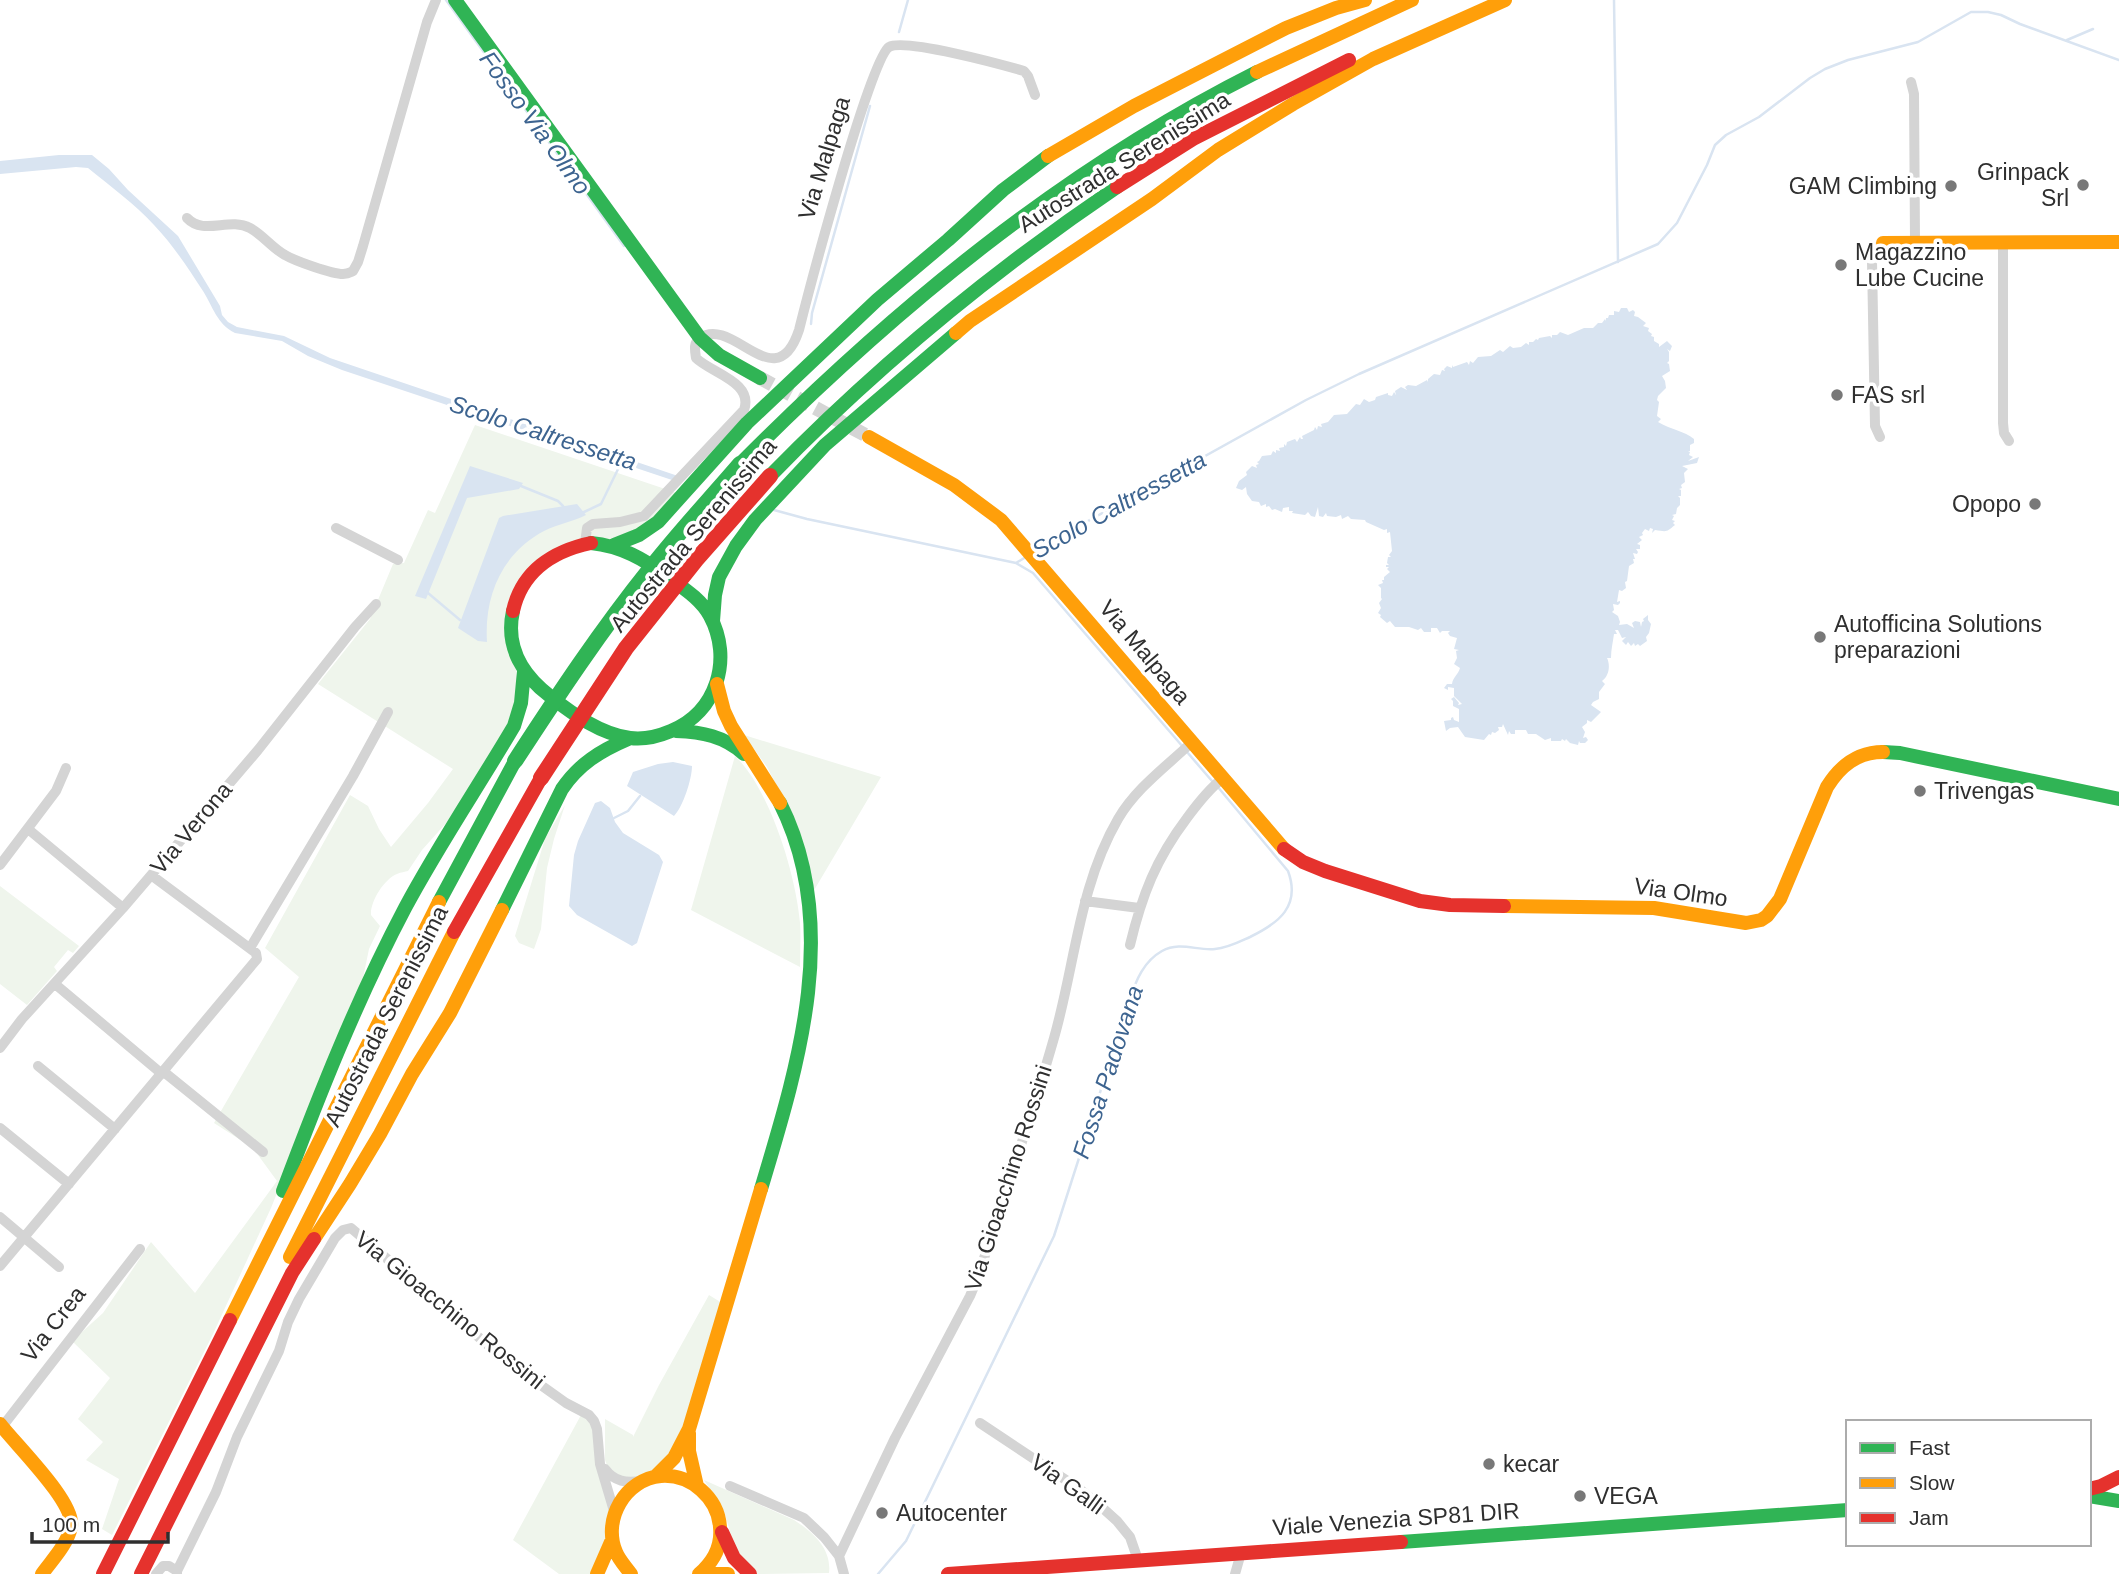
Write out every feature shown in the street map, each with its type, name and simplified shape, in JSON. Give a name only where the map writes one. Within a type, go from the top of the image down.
[{"type":"main road","points":[[455,0],[700,338],[719,355],[760,378]]},
{"type":"main road","points":[[614,545],[646,561],[690,593],[713,621],[722,652],[717,684],[701,712],[675,731],[657,738],[628,739],[606,733],[543,690],[524,671],[514,650],[511,627],[518,593],[530,573],[547,558],[568,547],[585,544],[614,545],[652,527],[671,497],[696,471],[877,300],[1003,190],[1054,152],[1134,106],[1286,28],[1336,8],[1365,0]]},
{"type":"main road","name":"Autostrada Serenissima","points":[[103,1574],[447,886],[515,761],[563,686],[663,552],[740,464],[882,327],[929,287],[1042,201],[1124,147],[1208,97],[1412,0]]},
{"type":"main road","name":"Autostrada Serenissima","points":[[133,1574],[473,896],[590,700],[694,562],[770,476],[862,385],[945,313],[1065,222],[1191,141],[1325,71],[1449,16],[1494,0]]},
{"type":"main road","points":[[713,621],[719,577],[736,546],[755,520],[825,445],[970,321],[1152,199],[1218,150],[1293,104],[1373,59],[1504,0]]},
{"type":"main road","points":[[1883,243],[2119,242]]},
{"type":"main road","name":"Via Malpaga","points":[[869,437],[976,499],[1001,520],[1187,746]]},
{"type":"main road","points":[[248,1283],[266,1227],[369,980],[406,906],[514,726],[521,703],[524,671]]},
{"type":"main road","points":[[597,1574],[611,1542],[614,1511],[621,1498],[674,1458],[689,1429],[787,1100],[800,1049],[811,977],[810,900],[803,862],[793,832],[778,801],[727,720],[717,684]]},
{"type":"main road","points":[[675,731],[698,732],[724,739],[760,769]]},
{"type":"main road","points":[[141,1574],[292,1273],[350,1184],[450,1013],[562,789],[587,759],[628,739]]},
{"type":"main road","name":"Via Olmo","points":[[1187,746],[1218,782],[1292,856],[1324,871],[1422,902],[1450,905],[1654,908],[1740,923],[1761,920],[1776,905],[1784,893],[1830,780],[1840,768],[1860,755],[1876,751],[1900,753],[2119,799]]},
{"type":"main road","name":"Via Crea","points":[[1,1426],[62,1497],[72,1514],[68,1537],[42,1574]]},
{"type":"main road","points":[[689,1429],[689,1451],[697,1486]]},
{"type":"main road","points":[[650,1478],[677,1477],[697,1486],[714,1505],[734,1558],[750,1574]]},
{"type":"main road","points":[[2091,1488],[2119,1477]]},
{"type":"main road","points":[[2091,1496],[2119,1501]]},
{"type":"main road","name":"Viale Venezia SP81 DIR","points":[[948,1574],[1846,1510]]},
{"type":"main road","points":[[699,1574],[713,1559],[721,1529]]},
{"type":"main road","points":[[611,1542],[622,1565],[631,1574]]},
{"type":"main road","points":[[714,1574],[728,1574]]},
{"type":"street","points":[[187,218],[202,226],[247,227],[295,260],[342,274],[353,271],[363,246],[436,0]]},
{"type":"street","name":"Via Malpaga","points":[[700,338],[717,334],[724,336],[757,355],[766,357],[780,356],[792,348],[868,90],[885,51],[891,46],[903,45],[948,52],[1024,71],[1035,95]]},
{"type":"street","points":[[1911,82],[1914,94],[1915,242]]},
{"type":"street","points":[[2003,242],[2003,423],[2004,433],[2009,441]]},
{"type":"street","points":[[1880,437],[1875,426],[1871,261],[1875,249],[1883,243]]},
{"type":"street","points":[[696,471],[739,418],[746,404],[744,393],[739,387],[698,361],[695,348],[700,338]]},
{"type":"street","points":[[585,544],[587,528],[593,524],[620,522],[644,516],[671,497]]},
{"type":"street","points":[[336,528],[398,560]]},
{"type":"street","name":"Via Verona","points":[[0,1048],[258,750],[376,604]]},
{"type":"street","points":[[250,948],[388,712]]},
{"type":"street","name":"Via Gioacchino Rossini","points":[[839,1556],[895,1438],[978,1277],[1054,1038],[1085,901],[1103,850],[1117,820],[1130,801],[1187,746]]},
{"type":"street","points":[[0,865],[60,786],[66,768]]},
{"type":"street","points":[[1130,945],[1139,908],[1163,851],[1218,782]]},
{"type":"street","points":[[29,829],[123,908]]},
{"type":"street","points":[[0,1266],[257,959],[256,953],[250,948],[151,875]]},
{"type":"street","points":[[1085,901],[1139,908]]},
{"type":"street","points":[[55,984],[263,1152]]},
{"type":"street","points":[[38,1066],[115,1129]]},
{"type":"street","points":[[0,1128],[69,1184]]},
{"type":"street","points":[[0,1217],[59,1267]]},
{"type":"street","name":"Via Gioacchino Rossini","points":[[177,1573],[216,1492],[237,1437],[279,1351],[299,1299],[335,1238],[343,1230],[351,1228],[503,1358],[589,1415],[597,1429],[600,1464],[614,1511]]},
{"type":"street","name":"Via Crea","points":[[1,1426],[140,1249]]},
{"type":"street","name":"Via Galli","points":[[980,1423],[1097,1503],[1130,1537],[1138,1560]]},
{"type":"street","points":[[600,1464],[610,1475],[620,1480],[629,1482],[650,1478]]},
{"type":"street","points":[[730,1486],[804,1518],[839,1556],[844,1574]]},
{"type":"street","points":[[1235,1574],[1241,1553]]},
{"type":"street","points":[[156,1574],[163,1566],[169,1566],[177,1573]]},
{"type":"shaded area","points":[[475,425],[683,495],[657,520],[616,539],[578,542],[518,585],[516,674],[519,706],[455,813],[422,850],[408,871],[392,877],[375,898],[371,915],[380,926],[369,949],[363,978],[271,1208],[213,1334],[112,1535],[102,1529],[119,1479],[86,1460],[103,1442],[78,1419],[110,1378],[72,1341],[103,1313],[151,1242],[195,1293],[277,1181],[253,1148],[214,1123],[299,977],[265,948],[350,795],[368,806],[391,847],[453,769],[318,684],[370,619],[393,564],[404,563],[428,510],[435,513]]},
{"type":"shaded area","points":[[744,735],[881,777],[813,892],[779,790],[767,767]]},
{"type":"shaded area","points":[[735,756],[759,789],[787,858],[800,923],[800,967],[691,910]]},
{"type":"shaded area","points":[[565,805],[547,868],[541,929],[534,949],[519,943],[515,936],[545,839]]},
{"type":"shaded area","points":[[0,886],[79,946],[73,953],[68,950],[54,967],[57,971],[27,1005],[0,984]]},
{"type":"shaded area","points":[[709,1295],[722,1303],[686,1426],[661,1466],[634,1480],[625,1480],[608,1468],[605,1460],[605,1419],[633,1437]]},
{"type":"shaded area","points":[[581,1415],[589,1420],[592,1427],[611,1502],[602,1560],[593,1574],[559,1574],[513,1540]]},
{"type":"shaded area","points":[[704,1480],[801,1525],[820,1542],[827,1556],[829,1573],[757,1574],[748,1568],[737,1554],[721,1506]]},
{"type":"water","points":[[59,155],[92,155],[109,169],[178,236],[220,306],[222,315],[237,327],[284,336],[330,358],[678,476],[672,480],[342,370],[308,356],[282,341],[235,333],[220,320],[192,274],[147,217],[88,168],[0,174],[0,161]]},
{"type":"water","points":[[1621,308],[1627,308],[1629,312],[1633,310],[1634,316],[1646,323],[1643,326],[1649,328],[1648,331],[1659,347],[1667,341],[1672,346],[1670,351],[1667,349],[1670,371],[1662,376],[1666,388],[1657,400],[1657,416],[1661,419],[1658,422],[1694,439],[1688,452],[1693,457],[1688,461],[1699,457],[1697,463],[1682,466],[1688,469],[1684,473],[1685,482],[1679,489],[1680,505],[1676,514],[1672,515],[1675,525],[1666,531],[1655,530],[1652,533],[1653,529],[1645,529],[1639,537],[1642,540],[1637,544],[1640,549],[1636,549],[1637,554],[1633,553],[1635,559],[1629,566],[1626,588],[1619,590],[1617,602],[1620,603],[1613,604],[1612,612],[1618,616],[1619,625],[1627,624],[1634,628],[1632,623],[1635,621],[1640,622],[1641,627],[1643,619],[1648,615],[1651,624],[1647,641],[1640,646],[1635,646],[1634,643],[1631,646],[1628,642],[1626,645],[1622,641],[1626,637],[1622,638],[1618,630],[1615,630],[1617,634],[1614,634],[1611,658],[1607,658],[1608,673],[1602,681],[1605,684],[1599,692],[1599,699],[1591,705],[1601,712],[1591,722],[1587,720],[1582,727],[1585,732],[1583,738],[1588,740],[1585,743],[1579,741],[1578,745],[1566,739],[1545,740],[1536,734],[1528,734],[1526,730],[1515,730],[1515,734],[1509,731],[1508,735],[1503,724],[1484,740],[1465,737],[1458,727],[1446,731],[1444,721],[1453,717],[1459,722],[1459,709],[1453,706],[1451,699],[1454,697],[1458,705],[1462,704],[1454,696],[1454,688],[1444,688],[1447,684],[1452,684],[1460,668],[1454,664],[1456,651],[1459,650],[1454,649],[1457,638],[1450,636],[1450,631],[1440,633],[1437,628],[1424,632],[1421,628],[1418,630],[1395,627],[1390,621],[1387,623],[1380,617],[1379,603],[1382,599],[1378,585],[1383,583],[1382,580],[1390,572],[1386,565],[1389,565],[1388,557],[1391,557],[1389,555],[1392,551],[1390,532],[1387,533],[1387,529],[1365,520],[1351,519],[1348,516],[1342,519],[1341,515],[1327,516],[1326,513],[1323,517],[1319,516],[1318,507],[1315,517],[1308,512],[1305,515],[1292,513],[1289,507],[1283,508],[1282,512],[1272,510],[1269,506],[1266,507],[1266,504],[1261,506],[1259,502],[1252,501],[1246,487],[1242,490],[1236,488],[1252,466],[1257,468],[1257,462],[1262,456],[1280,451],[1279,448],[1284,447],[1284,444],[1286,446],[1287,442],[1295,439],[1297,442],[1300,437],[1303,439],[1302,436],[1315,427],[1317,430],[1318,426],[1322,427],[1321,424],[1328,422],[1334,415],[1347,414],[1364,399],[1369,402],[1388,393],[1392,396],[1394,392],[1396,395],[1395,391],[1401,387],[1407,390],[1405,387],[1408,385],[1416,386],[1427,380],[1428,382],[1434,374],[1440,375],[1442,370],[1445,371],[1447,366],[1452,368],[1452,365],[1453,367],[1467,362],[1469,365],[1470,361],[1473,363],[1478,357],[1491,356],[1500,350],[1503,352],[1510,346],[1521,347],[1539,338],[1552,338],[1552,335],[1560,332],[1568,335],[1584,328],[1593,328]]},
{"type":"water","points":[[470,466],[523,483],[519,489],[467,498],[426,599],[415,596]]},
{"type":"water","points":[[577,504],[586,515],[544,531],[529,540],[507,564],[493,592],[487,642],[478,641],[458,628],[499,518]]},
{"type":"water","points":[[673,762],[692,766],[681,806],[674,816],[627,786],[633,772]]},
{"type":"water","points":[[601,801],[610,808],[623,833],[659,855],[663,862],[637,943],[632,946],[577,915],[569,906],[578,841],[595,803]]},
{"type":"waterway","name":"Fosso Via Olmo","points":[[446,0],[624,246]]},
{"type":"waterway","points":[[899,32],[908,0]]},
{"type":"waterway","points":[[1614,0],[1618,262]]},
{"type":"waterway","name":"Scolo Caltressetta","points":[[1034,551],[1306,400],[1359,374],[1658,244],[1677,223],[1715,145],[1825,69],[1848,60],[1918,42],[1971,12],[2001,15],[2119,60]]},
{"type":"waterway","points":[[2067,40],[2093,29]]},
{"type":"waterway","points":[[811,324],[870,106]]},
{"type":"waterway","points":[[584,512],[601,504],[621,463]]},
{"type":"waterway","points":[[521,486],[558,501],[563,506]]},
{"type":"waterway","name":"Scolo Caltressetta","points":[[724,493],[741,499]]},
{"type":"waterway","name":"Scolo Caltressetta","points":[[774,510],[1016,563],[1026,557]]},
{"type":"waterway","name":"Fossa Padovana","points":[[1016,563],[1033,573],[1183,747]]},
{"type":"waterway","points":[[428,593],[460,620]]},
{"type":"waterway","name":"Fossa Padovana","points":[[1187,752],[1212,781]]},
{"type":"waterway","name":"Fossa Padovana","points":[[878,1574],[906,1541],[1054,1236],[1130,999],[1142,972],[1150,960],[1169,948],[1182,946],[1215,949],[1242,941],[1270,926],[1285,912],[1289,904],[1292,894],[1288,871],[1217,786]]},
{"type":"waterway","points":[[614,818],[628,811],[640,796]]},
{"type":"tunnel","points":[[760,378],[869,437]]},
{"type":"traffic: fast","points":[[455,0],[700,338],[719,355],[760,378]]},
{"type":"traffic: fast","points":[[740,464],[858,352],[919,298],[983,247],[1048,198],[1115,153],[1257,72]]},
{"type":"traffic: fast","points":[[614,545],[639,535],[658,522],[747,423],[877,300],[1003,190],[1048,156]]},
{"type":"traffic: fast","points":[[770,476],[893,359],[936,323],[1024,253],[1117,187]]},
{"type":"traffic: fast","points":[[713,621],[719,577],[736,546],[755,520],[825,445],[956,333]]},
{"type":"traffic: fast","points":[[515,761],[580,663],[632,592],[740,464]]},
{"type":"traffic: fast","points":[[513,611],[511,624],[514,648],[518,660],[532,680],[560,704],[598,728],[619,736],[646,738],[671,731],[700,711],[710,698],[720,666],[717,633],[710,616],[691,594],[650,565],[622,550],[591,543]]},
{"type":"traffic: fast","points":[[283,1191],[310,1119],[387,942],[431,862],[514,726],[521,703],[524,671]]},
{"type":"traffic: fast","points":[[676,731],[712,736],[729,743],[744,754]]},
{"type":"traffic: fast","points":[[502,910],[562,789],[591,759],[628,739]]},
{"type":"traffic: fast","points":[[1883,752],[1900,753],[2119,799]]},
{"type":"traffic: fast","points":[[439,902],[515,761]]},
{"type":"traffic: fast","points":[[761,1189],[800,1045],[808,996],[811,947],[808,898],[799,850],[780,803]]},
{"type":"traffic: fast","points":[[2091,1496],[2119,1501]]},
{"type":"traffic: fast","points":[[1401,1542],[1846,1510]]},
{"type":"traffic: slow","points":[[1048,156],[1134,106],[1286,28],[1336,8],[1365,0]]},
{"type":"traffic: slow","points":[[1257,72],[1412,0]]},
{"type":"traffic: slow","points":[[956,333],[1152,199],[1218,150],[1293,104],[1373,59],[1505,0]]},
{"type":"traffic: slow","points":[[1883,243],[2119,242]]},
{"type":"traffic: slow","points":[[869,437],[954,485],[1001,520],[1284,849]]},
{"type":"traffic: slow","points":[[717,684],[731,726],[780,803]]},
{"type":"traffic: slow","points":[[1504,906],[1654,908],[1746,923],[1761,920],[1780,899],[1832,779],[1857,758],[1883,752]]},
{"type":"traffic: slow","points":[[230,1320],[439,902]]},
{"type":"traffic: slow","points":[[314,1239],[350,1184],[450,1013],[502,910]]},
{"type":"traffic: slow","points":[[290,1257],[454,932]]},
{"type":"traffic: slow","points":[[655,1477],[674,1458],[689,1429],[761,1189]]},
{"type":"traffic: slow","points":[[0,1424],[55,1489],[70,1517],[71,1527],[66,1540],[42,1574]]},
{"type":"traffic: slow","points":[[689,1433],[689,1451],[697,1486]]},
{"type":"traffic: slow","points":[[631,1574],[617,1555],[612,1540],[615,1515],[627,1493],[648,1479],[661,1476],[683,1479],[701,1490],[718,1516],[718,1547],[699,1574]]},
{"type":"traffic: slow","points":[[597,1574],[611,1542]]},
{"type":"traffic: slow","points":[[714,1574],[728,1574]]},
{"type":"traffic: jam","points":[[1117,187],[1193,139],[1349,60]]},
{"type":"traffic: jam","points":[[541,778],[626,648],[696,560],[770,476]]},
{"type":"traffic: jam","points":[[513,611],[524,585],[541,565],[564,551],[591,543]]},
{"type":"traffic: jam","points":[[454,932],[541,778]]},
{"type":"traffic: jam","points":[[1284,849],[1303,862],[1325,871],[1420,901],[1450,905],[1504,906]]},
{"type":"traffic: jam","points":[[141,1574],[292,1273],[314,1239]]},
{"type":"traffic: jam","points":[[103,1574],[230,1320]]},
{"type":"traffic: jam","points":[[2091,1488],[2119,1477]]},
{"type":"traffic: jam","points":[[722,1532],[734,1558],[750,1574]]},
{"type":"traffic: jam","points":[[948,1574],[1401,1542]]},
{"type":"place","name":"Grinpack Srl","points":[[2083,185]]},
{"type":"place","name":"GAM Climbing","points":[[1951,186]]},
{"type":"place","name":"Magazzino Lube Cucine","points":[[1841,265]]},
{"type":"place","name":"FAS srl","points":[[1837,395]]},
{"type":"place","name":"Opopo","points":[[2035,504]]},
{"type":"place","name":"Autofficina Solutions preparazioni","points":[[1820,637]]},
{"type":"place","name":"Trivengas","points":[[1920,791]]},
{"type":"place","name":"kecar","points":[[1489,1464]]},
{"type":"place","name":"VEGA","points":[[1580,1496]]},
{"type":"place","name":"Autocenter","points":[[882,1513]]}]
